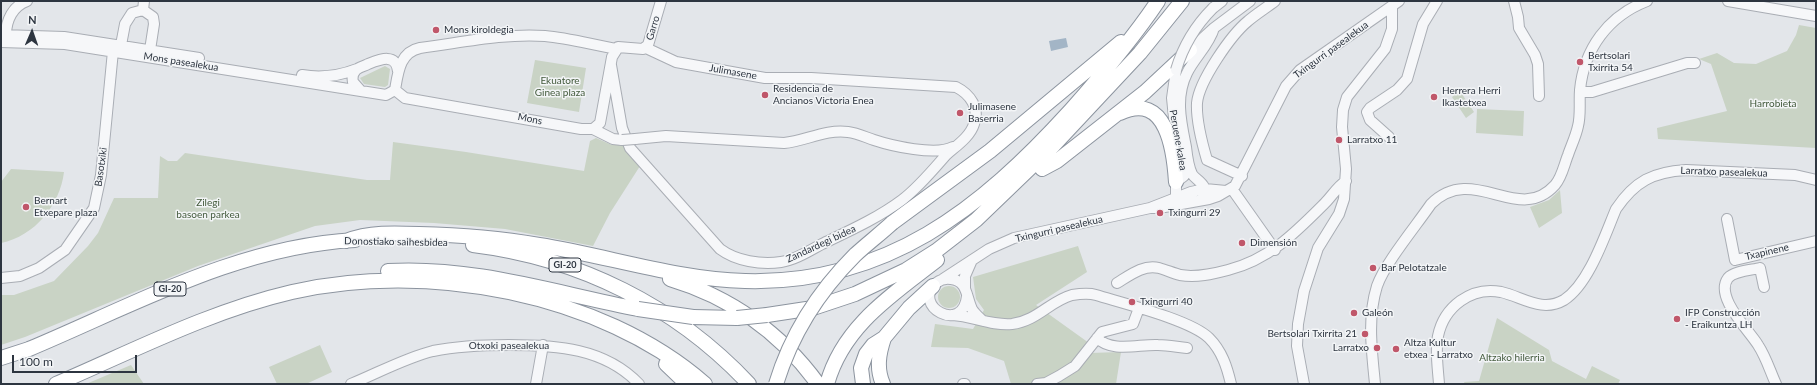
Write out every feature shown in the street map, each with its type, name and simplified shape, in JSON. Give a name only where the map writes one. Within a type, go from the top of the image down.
[{"type":"highway","points":[[346,241],[361,235],[399,233],[480,236],[538,244],[684,274],[744,281],[798,280],[842,271],[862,265],[914,242],[978,200],[1004,178],[1047,136],[1093,85],[1130,42],[1158,1]]},
{"type":"highway","points":[[959,233],[986,217],[1042,169],[1101,108],[1140,53],[1182,1]]},
{"type":"highway","points":[[776,384],[795,337],[824,292],[856,255],[892,223],[995,146],[1141,25]]},
{"type":"highway","points":[[1042,169],[1056,161],[1152,86],[1190,50]]},
{"type":"highway","points":[[56,384],[223,314],[291,292],[316,281],[390,271],[426,270],[464,273],[509,280],[638,309],[693,317],[737,318],[813,308],[855,294],[906,270],[976,220],[1053,146],[1140,53]]},
{"type":"highway","points":[[1112,117],[1133,109],[1141,109],[1157,116],[1163,123],[1170,136],[1175,162],[1176,182]]},
{"type":"highway","points":[[828,379],[837,355],[846,341],[875,309],[976,230],[986,217]]},
{"type":"highway","name":"Donostiako saihesbidea","points":[[1,358],[29,349],[226,266],[286,249],[346,241],[422,240],[479,246],[533,256],[587,272],[638,297],[685,327],[715,351],[749,384]]},
{"type":"highway","points":[[538,244],[670,279],[719,298],[742,312],[782,341],[804,365],[818,384]]},
{"type":"highway","points":[[291,292],[353,282],[390,280],[454,284],[522,296],[570,309],[612,325],[667,355],[705,384]]},
{"type":"highway","points":[[863,384],[861,377],[863,361],[873,345],[884,338],[910,308],[938,283]]},
{"type":"highway","points":[[883,384],[879,371],[878,360],[884,338]]},
{"type":"highway","points":[[642,340],[651,352],[674,370],[687,384]]},
{"type":"street","points":[[3,37],[11,14],[18,4],[27,1]]},
{"type":"street","name":"Garro","points":[[613,57],[618,47],[640,50],[646,48],[661,1]]},
{"type":"street","name":"Peruene kalea","points":[[1176,182],[1183,178],[1185,173],[1173,108],[1176,70],[1189,37],[1213,8],[1222,1]]},
{"type":"street","name":"Peruene kalea","points":[[1190,50],[1214,28],[1250,1]]},
{"type":"street","points":[[1242,176],[1207,160],[1198,112],[1198,94],[1207,75],[1234,36],[1248,21],[1275,1]]},
{"type":"street","points":[[1389,137],[1370,120],[1367,112],[1370,108],[1397,90],[1407,78],[1423,24],[1437,1]]},
{"type":"street","points":[[1514,1],[1519,28],[1535,55],[1538,64],[1539,96]]},
{"type":"street","points":[[1374,384],[1371,326],[1372,312],[1378,285],[1386,268],[1431,204],[1440,196],[1451,190],[1462,188],[1475,189],[1518,200],[1528,199],[1547,192],[1555,185],[1560,177],[1578,126],[1580,92],[1585,64],[1598,39],[1606,28],[1624,12],[1648,1]]},
{"type":"street","points":[[1728,1],[1816,16]]},
{"type":"street","points":[[1304,384],[1296,335],[1301,306],[1318,248],[1338,214],[1344,199],[1346,181],[1343,110],[1347,97],[1385,49],[1392,29],[1395,4]]},
{"type":"street","name":"Txingurri pasealekua","points":[[1150,208],[1159,208],[1198,201],[1218,196],[1230,190],[1242,176],[1286,86],[1292,78],[1300,70],[1395,4]]},
{"type":"street","points":[[143,5],[153,17],[154,24],[150,50]]},
{"type":"street","name":"Basotxiki","points":[[1,278],[20,276],[39,268],[65,250],[94,208],[101,176],[117,48],[125,24],[132,13],[143,5]]},
{"type":"street","name":"Peruene kalea","points":[[1205,189],[1203,184],[1192,173],[1189,166],[1181,123],[1180,98],[1181,88],[1188,71],[1209,40],[1214,28]]},
{"type":"street","points":[[398,71],[394,60],[385,58],[357,69],[353,75],[353,82],[361,91],[386,95],[395,90],[398,71],[404,56],[412,50],[493,38],[544,36],[582,41],[603,47],[613,57],[600,123],[593,129],[613,139],[622,140],[666,136],[784,143],[796,142],[828,132],[839,131],[858,134],[880,142],[927,150],[945,150],[955,146]]},
{"type":"street","name":"Mons pasealekua","points":[[3,37],[65,44],[150,50],[305,76],[333,76],[357,69]]},
{"type":"street","name":"Mons pasealekua","points":[[117,48],[361,91]]},
{"type":"street","name":"Julimasene","points":[[646,48],[669,60],[765,78],[811,78],[949,86],[956,87],[965,92]]},
{"type":"street","name":"Zandardegi bidea","points":[[613,57],[622,128],[630,148],[720,249],[729,256],[737,259],[782,262],[798,256],[849,231],[904,199],[955,146],[969,134],[974,123],[974,106],[965,92]]},
{"type":"street","points":[[1580,92],[1592,92],[1687,63],[1695,63]]},
{"type":"street","name":"Mons","points":[[395,90],[405,98],[581,129],[593,129]]},
{"type":"street","name":"Larratxo pasealekua","points":[[1439,384],[1438,336],[1443,320],[1449,310],[1467,296],[1479,293],[1501,292],[1541,305],[1555,304],[1565,299],[1573,293],[1586,274],[1616,209],[1623,199],[1635,186],[1652,175],[1670,171],[1686,170],[1795,175],[1816,180]]},
{"type":"street","points":[[1117,283],[1134,272],[1146,268],[1157,268],[1187,275],[1208,275],[1250,263],[1275,250],[1308,220],[1346,181]]},
{"type":"street","points":[[1176,182],[1176,197],[1178,201],[1186,203]]},
{"type":"street","points":[[1198,201],[1202,197],[1205,189]]},
{"type":"street","name":"Txingurri pasealekua","points":[[938,283],[989,249],[1014,238],[1150,208],[1176,197],[1205,189],[1230,190]]},
{"type":"street","points":[[1230,190],[1275,250]]},
{"type":"street","name":"Txapinene","points":[[1727,219],[1735,260],[1816,241]]},
{"type":"street","points":[[952,315],[957,314],[965,306],[967,269],[973,259]]},
{"type":"street","points":[[1764,287],[1760,268],[1733,275],[1728,278],[1726,297],[1730,306],[1759,346],[1776,384]]},
{"type":"street","points":[[983,321],[972,308],[966,292],[958,281],[938,283],[930,298],[932,304],[940,313],[983,321],[1005,324],[1022,322],[1041,314],[1067,297],[1088,294],[1138,311],[1184,324],[1200,331],[1216,346],[1223,358],[1231,384]]},
{"type":"street","points":[[1037,384],[1046,383],[1075,366],[1102,332],[1131,326],[1138,311]]},
{"type":"street","points":[[1097,338],[1103,344],[1109,345],[1158,345],[1187,348]]},
{"type":"street","name":"Otxoki pasealekua","points":[[351,384],[405,360],[433,352],[474,345],[543,345],[573,349],[619,366],[639,384]]},
{"type":"street","points":[[536,384],[543,345]]},
{"type":"green space","name":"Harrobieta","points":[[1799,25],[1816,28],[1816,148],[1658,139],[1657,128],[1727,111],[1711,64],[1699,59],[1717,53],[1734,63],[1756,64],[1787,51],[1796,35]]},
{"type":"green space","name":"Ekuatore Ginea plaza","points":[[535,60],[586,68],[579,112],[527,103]]},
{"type":"green space","points":[[385,66],[390,69],[388,85],[385,87],[364,84],[360,78]]},
{"type":"green space","points":[[1460,91],[1474,112],[1466,118],[1452,97]]},
{"type":"green space","points":[[1477,109],[1524,111],[1523,136],[1476,133]]},
{"type":"green space","name":"Zilegi basoen parkea","points":[[596,138],[612,145],[625,145],[640,166],[610,213],[593,246],[505,229],[434,223],[360,220],[315,226],[198,266],[25,337],[1,345],[1,295],[14,295],[54,281],[88,246],[98,233],[114,198],[158,198],[160,156],[168,161],[177,161],[185,153],[367,180],[390,180],[393,142],[584,171],[590,141]]},
{"type":"green space","name":"Bernart Etxepare plaza","points":[[11,169],[64,172],[62,184],[57,196],[44,217],[25,234],[1,243],[1,182]]},
{"type":"green space","points":[[1560,190],[1562,213],[1539,228],[1530,207],[1549,200]]},
{"type":"green space","points":[[1078,246],[1087,272],[1036,305],[1089,343],[1089,353],[1121,352],[1116,384],[1011,384],[1004,361],[968,348],[931,347],[935,324],[973,329],[984,310],[976,299],[973,277]]},
{"type":"green space","points":[[949,286],[953,287],[959,293],[959,301],[953,307],[949,308],[945,307],[939,301],[938,297],[939,293],[945,287]]},
{"type":"green space","name":"Altzako hilerria","points":[[1497,318],[1549,350],[1552,361],[1586,379],[1592,366],[1620,380],[1618,384],[1465,384],[1464,382],[1479,381]]},
{"type":"green space","points":[[320,345],[332,372],[306,384],[277,384],[269,367]]},
{"type":"green space","points":[[131,365],[144,384],[86,384]]},
{"type":"water","points":[[1066,38],[1068,47],[1051,51],[1049,41]]},
{"type":"place","name":"Mons kiroldegia","points":[[436,30]]},
{"type":"place","name":"Bertsolari Txirrita 54","points":[[1580,62]]},
{"type":"place","name":"Residencia de Ancianos Victoria Enea","points":[[765,95]]},
{"type":"place","name":"Herrera Herri Ikastetxea","points":[[1434,97]]},
{"type":"place","name":"Julimasene Baserria","points":[[960,113]]},
{"type":"place","name":"Larratxo 11","points":[[1339,140]]},
{"type":"place","name":"Bernart Etxepare plaza","points":[[26,207]]},
{"type":"place","name":"Txingurri 29","points":[[1160,213]]},
{"type":"place","name":"Dimensión","points":[[1242,243]]},
{"type":"place","name":"Bar Pelotatzale","points":[[1373,268]]},
{"type":"place","name":"Txingurri 40","points":[[1132,302]]},
{"type":"place","name":"Galeón","points":[[1354,313]]},
{"type":"place","name":"IFP Construcción - Eraikuntza LH","points":[[1677,319]]},
{"type":"place","name":"Bertsolari Txirrita 21","points":[[1365,334]]},
{"type":"place","name":"Larratxo","points":[[1377,348]]},
{"type":"place","name":"Altza Kultur etxea - Larratxo","points":[[1396,349]]}]
